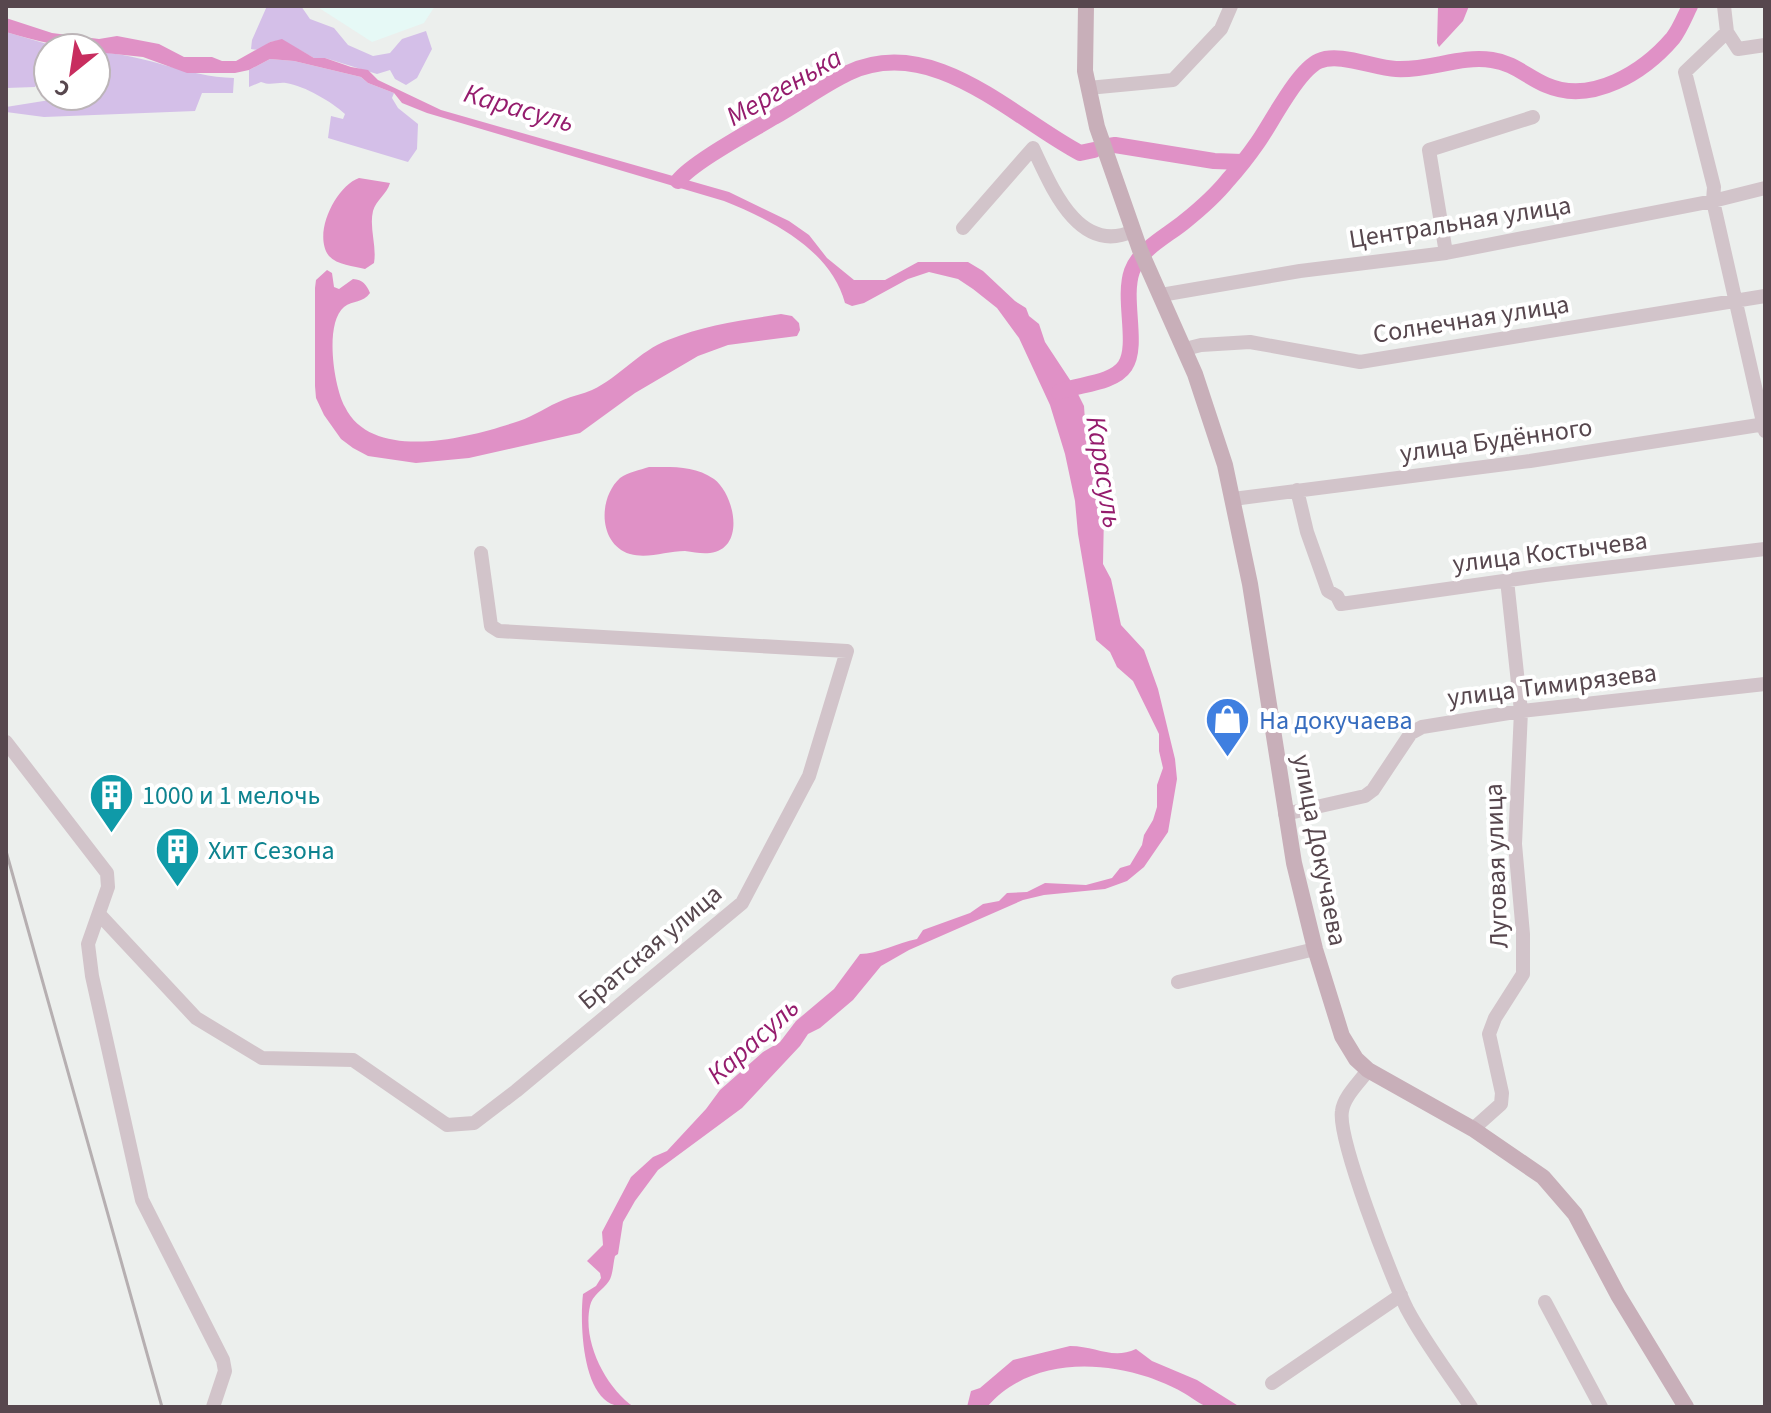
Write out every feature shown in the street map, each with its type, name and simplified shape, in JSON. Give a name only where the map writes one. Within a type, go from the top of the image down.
[{"type":"main road","name":"улица Докучаева","points":[[1086,6],[1085,58],[1097,127],[1140,250],[1185,349],[1216,435],[1250,584],[1285,814],[1315,949],[1342,1036],[1356,1059],[1368,1070]]},
{"type":"main road","points":[[1368,1070],[1473,1129],[1543,1177],[1575,1214],[1618,1295],[1686,1407]]},
{"type":"street","points":[[1088,88],[1173,80],[1221,29],[1231,6]]},
{"type":"street","points":[[1724,6],[1727,32],[1738,49],[1765,45]]},
{"type":"street","points":[[1727,32],[1685,72],[1714,187],[1713,201],[1765,427]]},
{"type":"street","points":[[1446,253],[1429,150],[1533,117]]},
{"type":"street","points":[[963,228],[1033,148],[1049,181],[1079,225],[1107,238],[1133,231]]},
{"type":"street","name":"Центральная улица","points":[[1161,295],[1300,271],[1446,253],[1765,188]]},
{"type":"street","name":"Солнечная улица","points":[[1185,349],[1250,342],[1360,362],[1765,296]]},
{"type":"street","name":"улица Будённого","points":[[1233,499],[1765,427]]},
{"type":"street","name":"улица Костычева","points":[[1297,490],[1307,532],[1328,591],[1337,596],[1341,604],[1507,580],[1765,549]]},
{"type":"street","name":"Братская улица","points":[[99,914],[196,1018],[262,1058],[353,1060],[447,1125],[474,1123],[742,903],[809,776],[847,651],[499,631],[491,626],[481,553]]},
{"type":"street","name":"Луговая улица","points":[[1473,1129],[1501,1104],[1502,1093],[1489,1034],[1491,1025],[1523,974],[1523,934],[1515,844],[1521,711],[1507,580]]},
{"type":"street","name":"улица Тимирязева","points":[[1285,814],[1365,796],[1373,790],[1411,733],[1422,727],[1521,711],[1765,684]]},
{"type":"street","points":[[6,742],[107,873],[108,887],[88,944],[92,976],[142,1200],[223,1360],[225,1371],[213,1407]]},
{"type":"street","points":[[1178,982],[1315,949]]},
{"type":"street","points":[[1368,1070],[1343,1105],[1341,1124],[1359,1185],[1407,1309],[1471,1407]]},
{"type":"street","points":[[1272,1383],[1401,1295]]},
{"type":"street","points":[[1545,1302],[1601,1407]]},
{"type":"shaded area","points":[[267,6],[301,6],[310,19],[334,28],[348,45],[373,56],[390,53],[402,39],[426,31],[432,49],[417,78],[406,85],[395,79],[390,70],[377,74],[325,58],[314,58],[282,40],[270,42],[259,50],[251,49]]},
{"type":"shaded area","points":[[316,6],[435,6],[424,23],[372,42]]},
{"type":"shaded area","points":[[1438,6],[1469,6],[1463,21],[1439,47],[1437,43]]},
{"type":"shaded area","points":[[6,18],[49,32],[32,32],[32,38],[6,32]]},
{"type":"shaded area","points":[[6,32],[32,40],[32,87],[6,88]]},
{"type":"shaded area","points":[[112,37],[159,44],[184,57],[212,57],[222,61],[236,61],[270,42],[282,39],[314,58],[368,70],[378,80],[441,110],[729,192],[789,221],[809,235],[827,258],[854,280],[885,280],[918,262],[968,262],[1026,308],[1029,316],[1039,324],[1045,342],[1084,406],[1086,436],[1104,513],[1103,564],[1111,579],[1121,625],[1144,650],[1158,689],[1175,759],[1177,779],[1168,832],[1144,867],[1127,881],[1105,889],[1023,900],[909,950],[881,966],[853,1000],[820,1028],[808,1034],[742,1108],[658,1170],[623,1222],[611,1276],[591,1302],[588,1320],[598,1363],[614,1388],[634,1407],[611,1404],[597,1390],[587,1364],[582,1319],[583,1294],[596,1286],[601,1278],[600,1273],[587,1261],[603,1245],[602,1232],[631,1177],[653,1157],[667,1151],[720,1090],[763,1052],[780,1042],[796,1021],[834,989],[860,954],[917,939],[923,930],[970,913],[983,904],[999,901],[1007,893],[1027,892],[1045,883],[1086,885],[1112,878],[1120,868],[1130,865],[1153,820],[1157,807],[1157,785],[1163,768],[1159,734],[1133,681],[1117,667],[1110,652],[1096,640],[1075,501],[1050,405],[1019,338],[997,308],[958,279],[929,272],[852,306],[845,303],[838,284],[813,252],[780,228],[724,201],[427,113],[402,103],[394,93],[361,77],[294,61],[270,59],[249,70],[235,73],[187,73],[143,57],[112,54]]},
{"type":"shaded area","points":[[112,54],[200,74],[234,78],[233,93],[202,93],[195,111],[44,117],[6,112],[6,107],[32,103],[32,112],[112,112]]},
{"type":"shaded area","points":[[270,59],[294,61],[361,77],[394,93],[392,98],[398,108],[418,124],[417,149],[408,162],[328,138],[331,116],[343,119],[345,114],[326,100],[286,83],[261,82],[249,87],[249,70]]},
{"type":"shaded area","points":[[359,178],[390,183],[373,211],[374,263],[365,269],[332,259],[324,247],[323,236],[335,200],[342,190]]},
{"type":"shaded area","points":[[327,270],[332,273],[334,287],[339,289],[353,279],[364,283],[370,293],[344,307],[334,327],[333,356],[341,398],[359,425],[377,435],[400,441],[451,439],[519,421],[592,390],[658,345],[696,330],[781,314],[792,316],[799,323],[800,330],[797,336],[728,345],[698,356],[635,393],[580,433],[469,458],[416,463],[368,456],[353,448],[341,439],[316,398],[315,288],[316,280]]},
{"type":"shaded area","points":[[649,467],[682,468],[714,479],[731,508],[733,532],[729,542],[710,553],[685,551],[637,555],[619,549],[607,531],[605,508],[608,497],[620,478]]},
{"type":"shaded area","points":[[1070,1346],[1111,1353],[1136,1349],[1152,1361],[1197,1380],[1240,1407],[1209,1407],[1148,1377],[1127,1371],[1083,1366],[1062,1368],[1021,1380],[987,1407],[967,1407],[971,1391],[980,1388],[1013,1360]]},
{"type":"waterway","name":"Мергенька","points":[[1059,392],[1112,377],[1125,366],[1131,346],[1129,282],[1136,263],[1147,250],[1196,212],[1223,186],[1255,147],[1294,85],[1319,61],[1336,58],[1408,69],[1468,60],[1492,60],[1514,67],[1546,85],[1581,91],[1616,82],[1647,62],[1673,38],[1690,6]]},
{"type":"waterway","name":"Мергенька","points":[[678,181],[709,156],[829,83],[879,63],[910,64],[940,71],[970,84],[1080,153],[1094,150]]},
{"type":"waterway","name":"Мергенька","points":[[1109,146],[1242,162]]},
{"type":"railway","points":[[6,851],[162,1407]]},
{"type":"place","name":"На докучаева","points":[[1228,759]]},
{"type":"place","name":"1000 и 1 мелочь","points":[[111,834]]},
{"type":"place","name":"Хит Сезона","points":[[177,889]]},
{"type":"water label","name":"Карасуль","points":[[519,108]]},
{"type":"water label","name":"Карасуль","points":[[1104,472]]},
{"type":"water label","name":"Карасуль","points":[[753,1041]]}]
